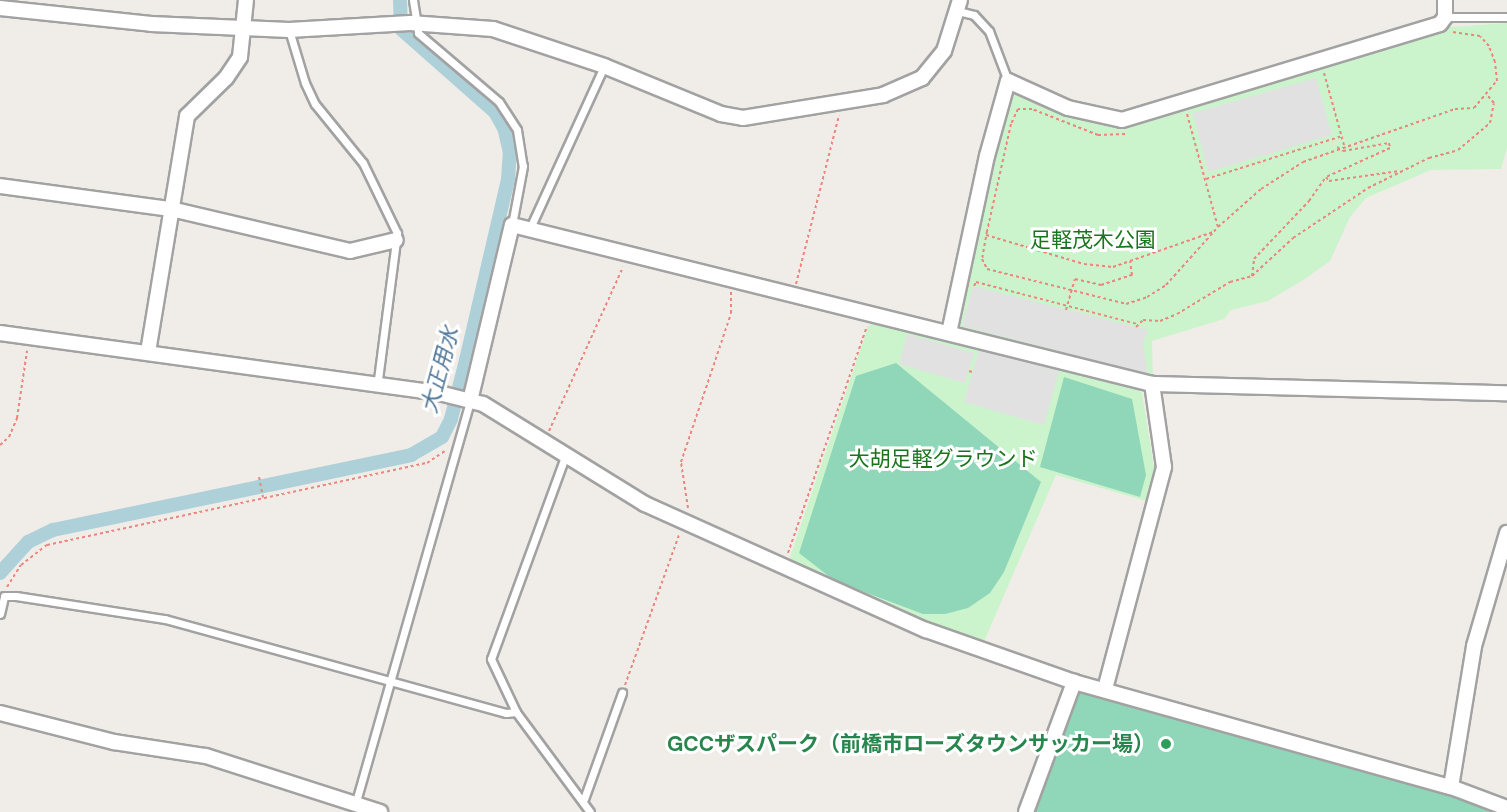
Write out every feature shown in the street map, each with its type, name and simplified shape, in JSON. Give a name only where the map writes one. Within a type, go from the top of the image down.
[{"type":"street","points":[[148,352],[187,116],[226,78],[240,57],[245,28],[246,0]]},
{"type":"street","points":[[949,333],[987,156],[1008,81],[1068,108],[1122,120],[1440,24],[1445,17],[1446,0]]},
{"type":"street","points":[[0,8],[151,24],[289,30],[413,23],[493,28],[604,66],[733,117],[841,102],[896,91],[922,78],[936,64],[959,5]]},
{"type":"street","points":[[0,186],[171,209],[350,251],[396,240]]},
{"type":"street","points":[[467,400],[512,225],[730,278],[870,316],[915,332],[949,333],[1152,384],[1332,386],[1507,393]]},
{"type":"street","points":[[0,333],[443,394],[493,408],[645,504],[926,630],[1074,681],[1451,787],[1507,807]]},
{"type":"street","points":[[1105,689],[1164,467],[1152,384]]},
{"type":"street","points":[[1451,787],[1474,646],[1507,533]]},
{"type":"street","points":[[1026,812],[1074,681]]},
{"type":"street","points":[[0,713],[124,744],[206,756],[380,812]]},
{"type":"lane","points":[[413,0],[413,23],[425,41],[499,102],[517,130],[523,166],[512,225]]},
{"type":"lane","points":[[959,5],[974,15],[989,31],[1008,81]]},
{"type":"lane","points":[[1445,17],[1507,17]]},
{"type":"lane","points":[[289,30],[305,83],[324,117],[363,163],[397,233],[377,386]]},
{"type":"lane","points":[[530,228],[604,66]]},
{"type":"lane","points":[[355,804],[463,434],[467,400]]},
{"type":"lane","points":[[566,454],[493,651],[495,670],[516,712],[584,800],[590,812]]},
{"type":"lane","points":[[0,614],[4,596],[165,619],[506,713],[516,712]]},
{"type":"lane","points":[[584,800],[622,693]]},
{"type":"path","points":[[1128,133],[1098,135],[1032,109],[1018,110],[1011,124],[986,235],[982,259],[987,269],[1126,304],[1147,297],[1166,285],[1218,227],[1278,178],[1303,162],[1337,147],[1455,109],[1474,108],[1497,81],[1489,46],[1470,32],[1449,32]]},
{"type":"path","points":[[1316,78],[1334,70]]},
{"type":"path","points":[[1324,74],[1344,145]]},
{"type":"path","points":[[974,286],[975,282],[1137,326],[1177,314],[1230,282],[1252,276],[1293,238],[1368,188],[1402,171],[1458,150],[1490,123],[1494,103],[1487,94]]},
{"type":"path","points":[[794,295],[841,102]]},
{"type":"path","points":[[1177,117],[1193,113]]},
{"type":"path","points":[[1187,114],[1218,227]]},
{"type":"path","points":[[1206,179],[1342,135]]},
{"type":"path","points":[[1252,276],[1254,259],[1310,201],[1326,177],[1390,148],[1389,143],[1342,151],[1337,147]]},
{"type":"path","points":[[1326,177],[1329,181],[1402,171]]},
{"type":"path","points":[[986,235],[1084,264],[1113,267],[1214,231]]},
{"type":"path","points":[[545,440],[629,253]]},
{"type":"path","points":[[1067,308],[1075,279],[1101,285],[1132,274],[1131,261]]},
{"type":"path","points":[[622,693],[673,548],[689,517],[681,462],[731,313],[730,278]]},
{"type":"path","points":[[783,567],[870,316]]},
{"type":"path","points":[[0,445],[9,437],[17,418],[29,336]]},
{"type":"path","points":[[4,596],[21,565],[47,545],[427,463],[463,434]]},
{"type":"path","points":[[259,477],[262,497]]},
{"type":"green space","name":"足軽茂木公園","points":[[1507,23],[1507,148],[1501,169],[1431,170],[1366,198],[1350,217],[1330,261],[1305,279],[1268,301],[1231,310],[1224,319],[1152,341],[1153,378],[953,330],[1010,90],[1070,114],[1123,125],[1449,27]]},
{"type":"green space","name":"大胡足軽グラウンド","points":[[873,323],[1135,387],[1142,393],[1155,474],[1150,502],[1056,475],[983,644],[793,565],[790,557],[868,327]]},
{"type":"green space","points":[[896,363],[1041,482],[1004,572],[990,593],[968,608],[945,614],[923,614],[835,581],[799,553],[856,376]]},
{"type":"green space","points":[[1064,377],[1132,399],[1146,475],[1140,497],[1040,467]]},
{"type":"green space","name":"GCCザスパーク（前橋市ローズタウンサッカー場）","points":[[1083,691],[1451,793],[1502,812],[1032,812],[1074,695]]},
{"type":"shaded area","points":[[1316,78],[1332,135],[1208,172],[1193,113]]},
{"type":"shaded area","points":[[973,286],[1148,330],[1143,344],[1148,374],[962,326]]},
{"type":"shaded area","points":[[907,334],[974,353],[965,383],[899,364]]},
{"type":"shaded area","points":[[979,349],[1059,371],[1044,425],[964,402]]},
{"type":"waterway","name":"大正用水","points":[[0,573],[28,542],[53,530],[411,455],[442,437],[451,419],[466,360],[508,179],[510,153],[504,128],[495,112],[401,29],[400,0]]},
{"type":"place","name":"GCCザスパーク（前橋市ローズタウンサッカー場）","points":[[1166,744]]}]
